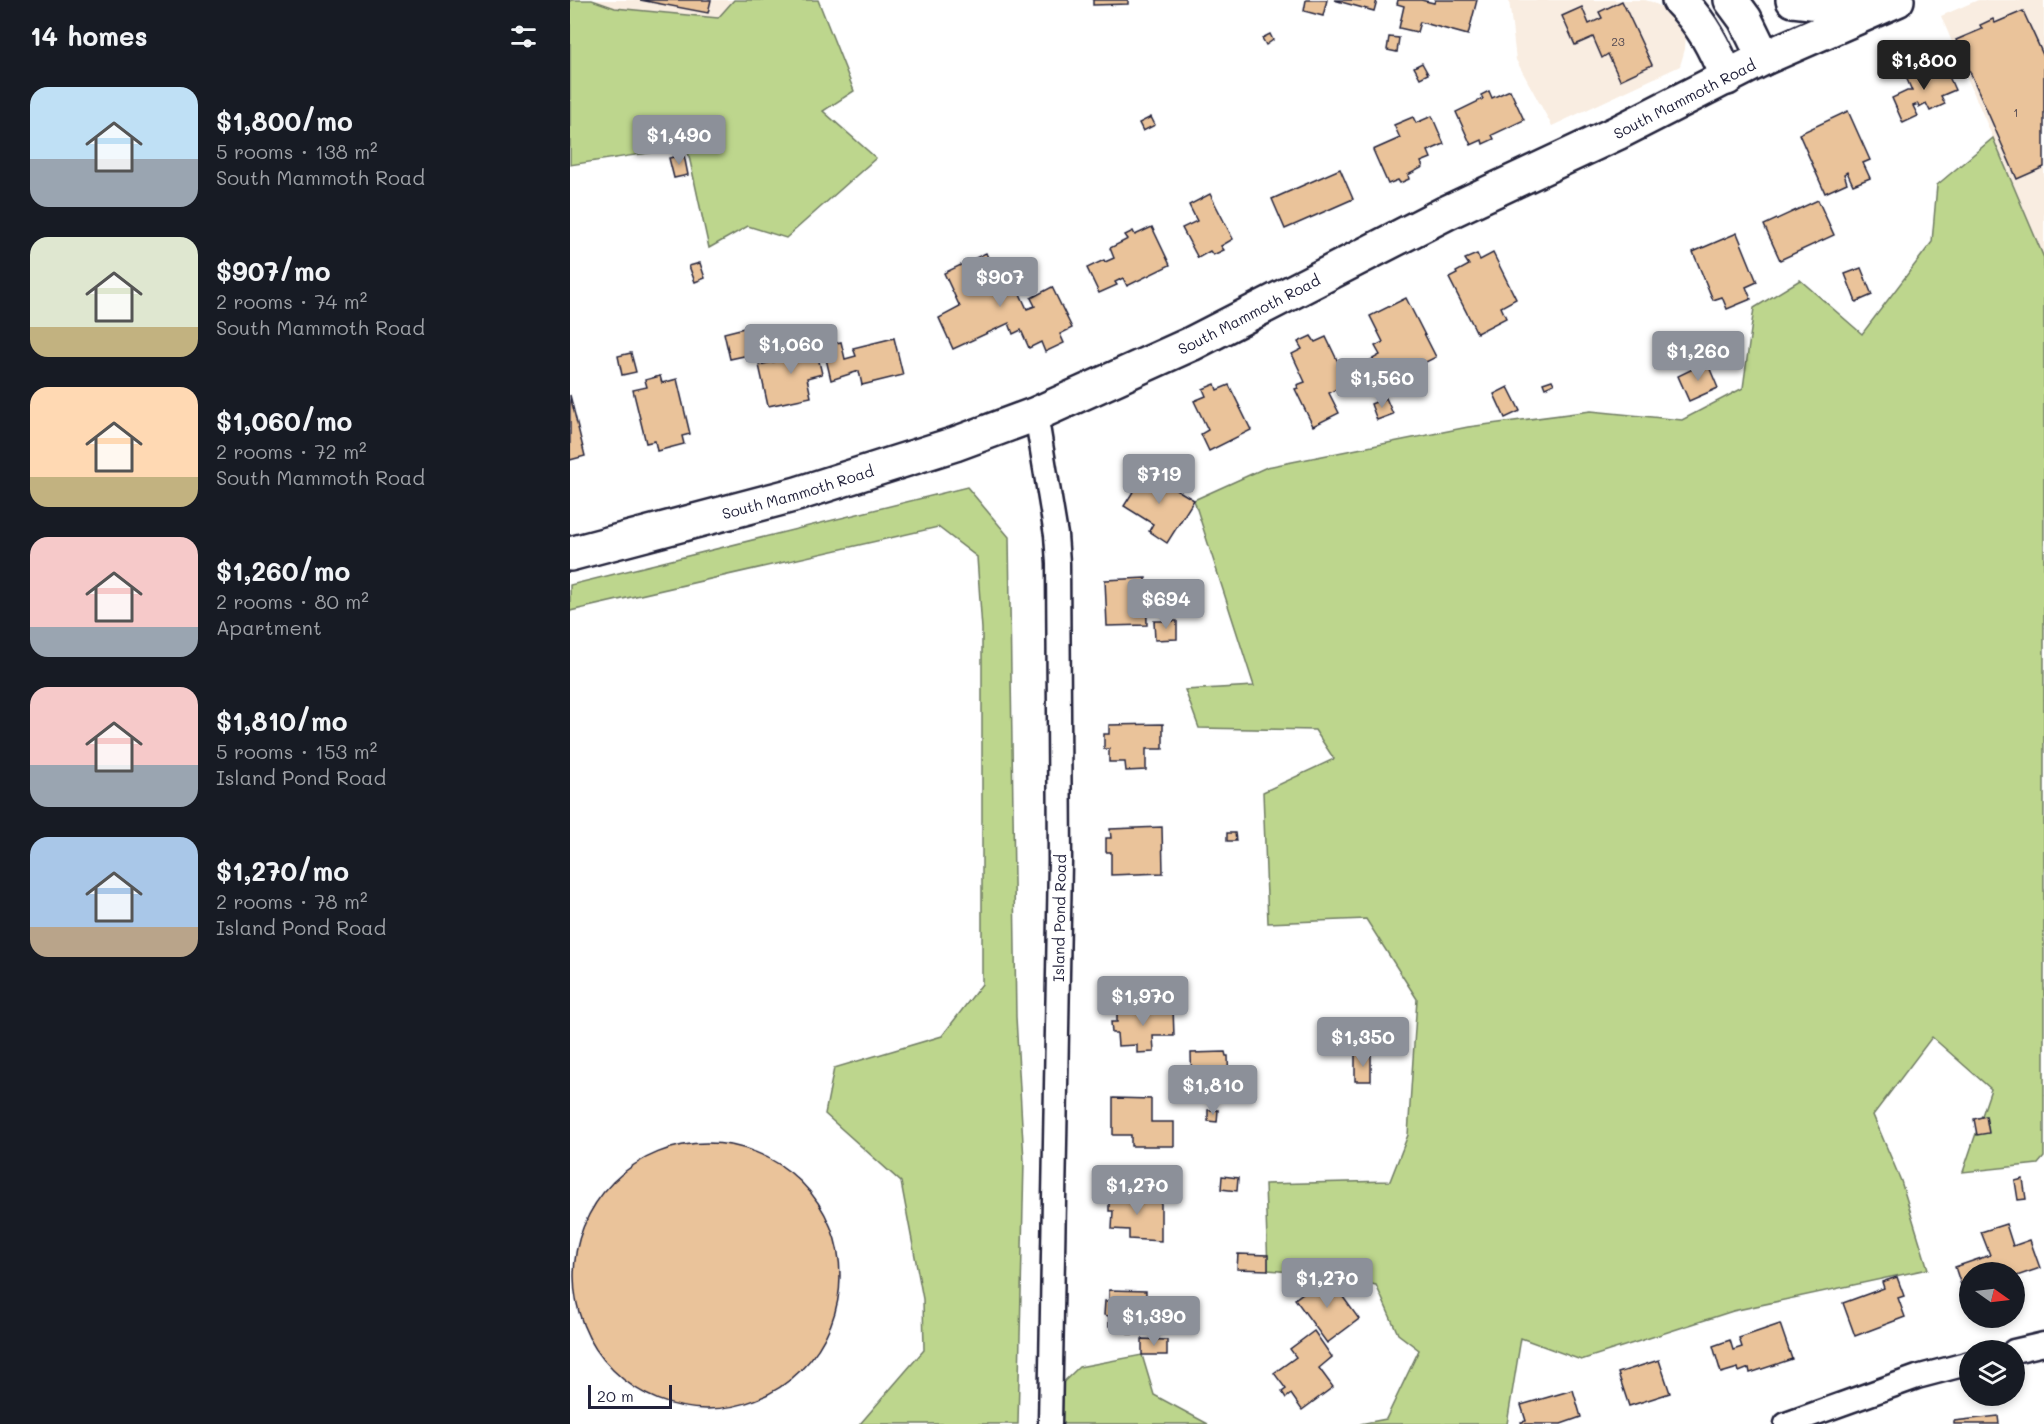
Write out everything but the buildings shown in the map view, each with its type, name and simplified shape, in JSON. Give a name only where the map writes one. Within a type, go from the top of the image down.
[{"type":"main road","points":[[1679,0],[1700,24],[1716,50],[1727,78]]},
{"type":"main road","points":[[1731,0],[1745,19],[1764,58]]},
{"type":"main road","points":[[1793,0],[1837,5],[1894,1]]},
{"type":"main road","name":"South Mammoth Road","points":[[570,554],[797,494],[955,444],[1036,414],[1191,344],[1446,213],[1617,133],[1764,58],[1894,1]]},
{"type":"street","name":"Island Pond Road","points":[[1036,414],[1056,535],[1058,563],[1060,861],[1050,1424]]},
{"type":"street","points":[[2025,1348],[2044,1344]]},
{"type":"street","points":[[1786,1424],[1917,1377],[1959,1366]]},
{"type":"shaded area","points":[[592,0],[734,0],[719,18],[615,8]]},
{"type":"shaded area","points":[[1509,0],[1645,0],[1652,2],[1679,20],[1686,35],[1680,66],[1552,126],[1516,60]]},
{"type":"shaded area","points":[[1978,0],[2044,0],[2044,258],[1941,16]]},
{"type":"green space","points":[[570,0],[592,0],[615,8],[718,18],[734,0],[818,0],[854,91],[823,111],[876,158],[786,238],[748,226],[709,248],[687,147],[570,165]]},
{"type":"green space","points":[[1993,138],[2044,258],[2044,1157],[2038,1164],[1963,1172],[1991,1089],[1932,1037],[1873,1115],[1901,1181],[1928,1269],[1733,1311],[1581,1360],[1521,1338],[1507,1424],[1360,1424],[1386,1419],[1419,1350],[1398,1334],[1376,1285],[1327,1275],[1268,1270],[1265,1184],[1390,1181],[1408,1135],[1417,999],[1366,919],[1268,923],[1263,792],[1334,759],[1315,730],[1199,728],[1185,690],[1254,686],[1194,500],[1267,467],[1468,427],[1591,411],[1682,420],[1743,388],[1754,308],[1800,280],[1862,334],[1932,242],[1937,185]]},
{"type":"green space","points":[[967,487],[1009,537],[1016,1017],[1024,1161],[1018,1424],[860,1424],[924,1350],[923,1299],[901,1182],[825,1114],[834,1068],[942,1036],[982,984],[982,629],[977,557],[938,527],[570,611],[570,585]]},
{"type":"green space","points":[[1142,1355],[1154,1395],[1208,1424],[1050,1424],[1050,1395],[1079,1367]]}]
